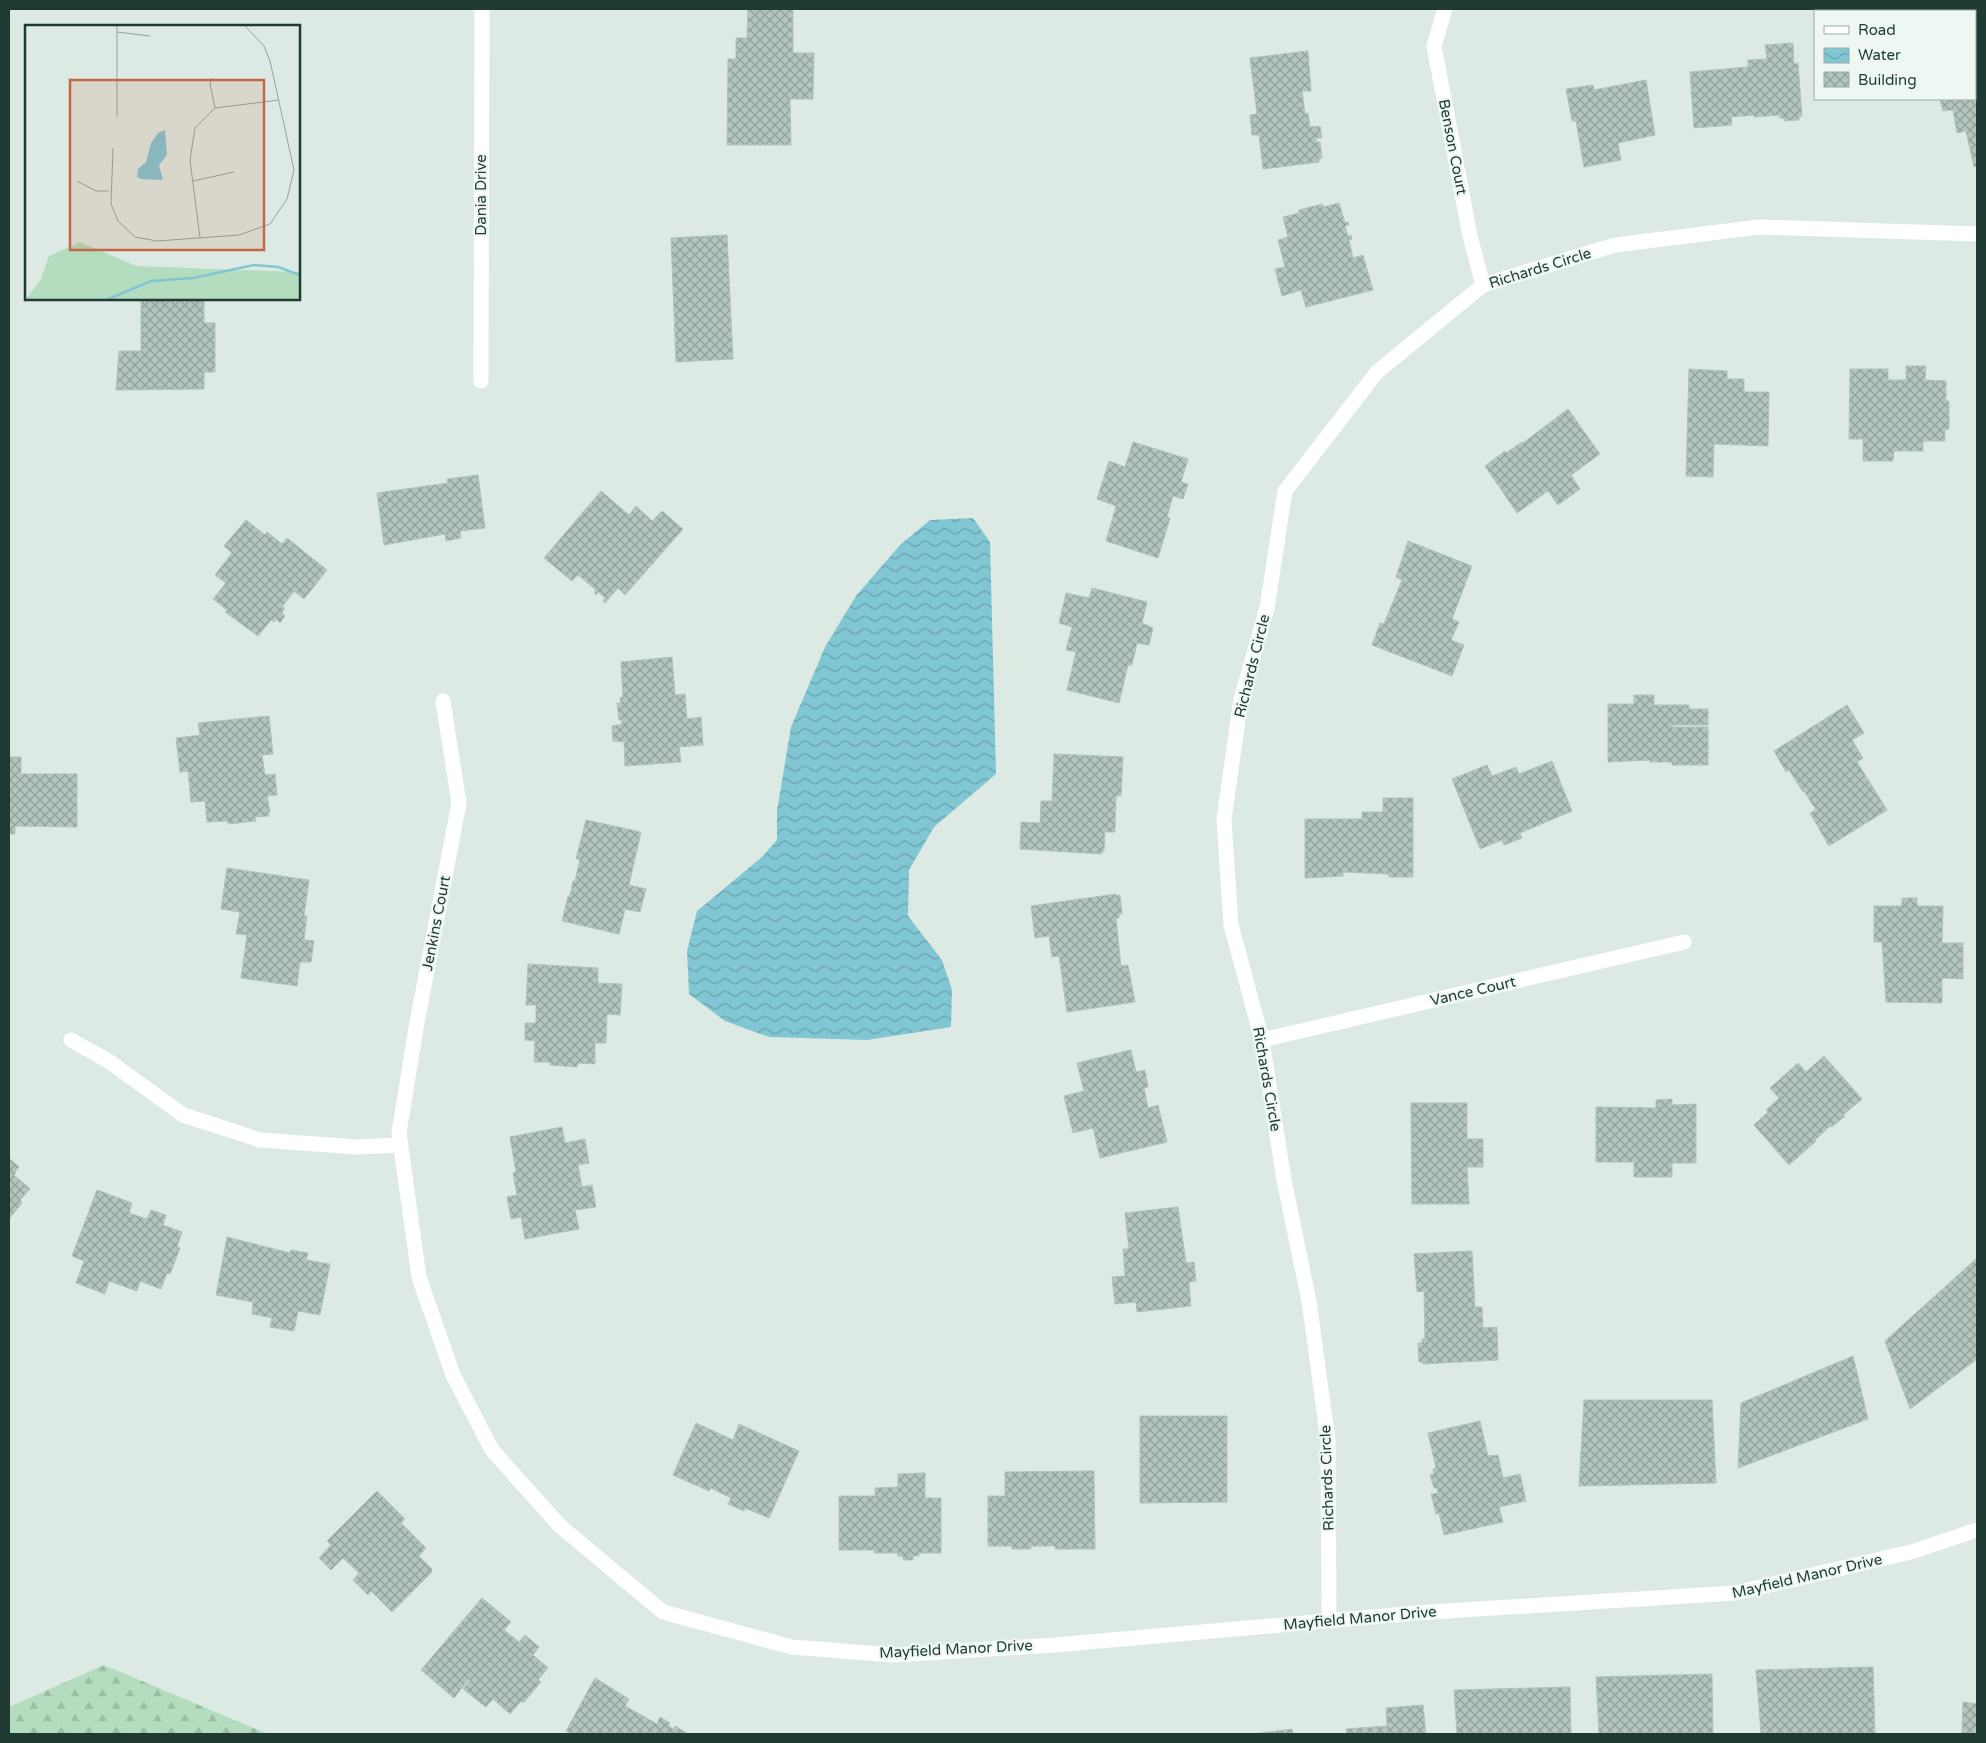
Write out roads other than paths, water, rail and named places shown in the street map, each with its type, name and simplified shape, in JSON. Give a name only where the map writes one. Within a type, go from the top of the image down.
[{"type":"street","name":"Dania Drive","points":[[481,381],[482,9]]},
{"type":"street","name":"Benson Court","points":[[1445,9],[1434,46],[1470,236],[1483,286]]},
{"type":"street","name":"Richards Circle","points":[[1330,1620],[1328,1440],[1309,1301],[1284,1180],[1262,1040],[1230,925],[1224,819],[1241,699],[1267,608],[1285,491],[1377,372],[1483,286],[1615,245],[1758,227],[1977,234]]},
{"type":"street","name":"Jenkins Court","points":[[400,1145],[399,1134],[416,1028],[459,803],[443,701]]},
{"type":"street","name":"Vance Court","points":[[1262,1040],[1684,942]]},
{"type":"street","points":[[71,1040],[110,1062],[183,1115],[260,1140],[357,1147],[400,1145]]},
{"type":"street","name":"Mayfield Manor Drive","points":[[400,1145],[419,1277],[453,1375],[492,1450],[560,1526],[663,1612],[792,1647],[893,1655],[1055,1645],[1416,1613],[1735,1594],[1911,1552],[1977,1530]]},
{"type":"water","points":[[973,518],[990,542],[996,774],[934,827],[909,870],[908,916],[942,960],[952,990],[951,1027],[867,1040],[769,1037],[725,1021],[689,994],[687,951],[697,911],[762,857],[777,840],[777,811],[791,727],[825,647],[856,596],[900,545],[930,520]]}]
